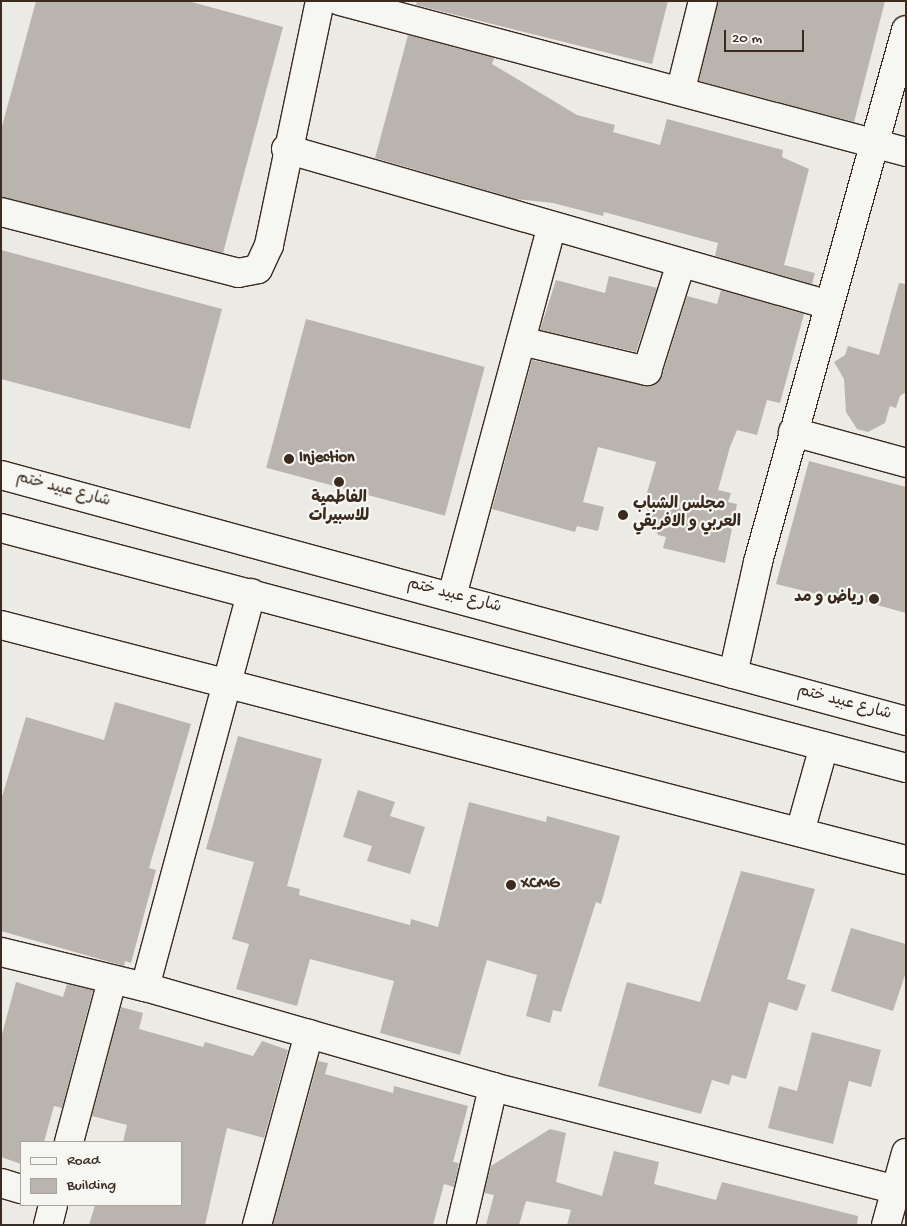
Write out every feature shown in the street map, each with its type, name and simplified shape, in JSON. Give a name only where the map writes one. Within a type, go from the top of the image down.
[{"type":"street","points":[[1,212],[250,274],[258,270],[269,245],[286,149],[320,1]]},
{"type":"street","points":[[340,1],[681,89],[906,152]]},
{"type":"street","points":[[681,89],[703,1]]},
{"type":"street","points":[[733,674],[758,562],[906,30]]},
{"type":"street","points":[[286,149],[829,305]]},
{"type":"street","points":[[452,596],[552,226]]},
{"type":"street","points":[[521,341],[647,371],[681,263]]},
{"type":"street","points":[[793,432],[906,463]]},
{"type":"street","name":"شارع عبيد ختم","points":[[1,475],[452,596],[906,721]]},
{"type":"street","points":[[1,528],[906,768]]},
{"type":"street","points":[[145,987],[251,593]]},
{"type":"street","points":[[1,625],[227,686],[906,860]]},
{"type":"street","points":[[800,832],[824,746]]},
{"type":"street","points":[[1,952],[145,987],[493,1088],[901,1190]]},
{"type":"street","points":[[69,1141],[112,980]]},
{"type":"street","points":[[257,1225],[309,1034]]},
{"type":"street","points":[[461,1225],[493,1088]]},
{"type":"street","points":[[886,1225],[901,1190],[906,1152]]},
{"type":"street","points":[[1,1183],[20,1189]]},
{"type":"street","points":[[48,1225],[53,1206]]},
{"type":"building","points":[[36,1],[188,1],[283,27],[223,253],[1,197],[1,130]]},
{"type":"building","points":[[417,1],[668,1],[652,64],[416,5]]},
{"type":"building","points":[[718,1],[885,1],[854,122],[699,81]]},
{"type":"building","points":[[408,35],[494,58],[492,64],[577,115],[615,125],[613,132],[660,145],[667,119],[783,150],[782,157],[809,169],[784,265],[815,273],[812,284],[715,256],[718,243],[604,212],[603,216],[553,203],[516,199],[375,158]]},
{"type":"building","points":[[1,250],[222,309],[190,429],[1,379]]},
{"type":"building","points":[[609,276],[657,288],[636,352],[540,330],[556,280],[605,293]]},
{"type":"building","points":[[899,283],[906,284],[906,392],[900,396],[896,408],[890,406],[885,423],[868,432],[857,429],[846,412],[844,379],[834,362],[845,355],[848,346],[879,355]]},
{"type":"building","points":[[721,290],[804,314],[780,403],[767,400],[757,435],[737,430],[730,447],[718,490],[731,493],[728,502],[737,504],[725,563],[663,548],[666,537],[658,535],[644,503],[656,462],[598,447],[583,502],[604,507],[598,531],[577,526],[575,532],[492,509],[532,360],[652,386],[662,376],[687,296],[717,304]]},
{"type":"building","points":[[306,319],[485,367],[445,516],[266,468]]},
{"type":"building","points":[[809,461],[906,487],[906,613],[830,592],[829,597],[776,584]]},
{"type":"building","points":[[115,702],[191,724],[149,868],[156,870],[131,963],[125,961],[124,966],[1,931],[1,800],[26,717],[104,740]]},
{"type":"building","points":[[238,736],[322,759],[287,886],[300,889],[299,895],[410,925],[411,919],[438,927],[469,802],[546,822],[547,816],[620,836],[601,904],[596,902],[561,1012],[553,1010],[550,1023],[526,1016],[537,975],[487,960],[460,1055],[380,1033],[394,981],[310,959],[297,1006],[236,989],[249,944],[232,939],[254,862],[206,849]]},
{"type":"building","points":[[358,790],[395,802],[390,816],[425,827],[410,874],[367,861],[372,846],[343,837]]},
{"type":"building","points":[[741,871],[815,889],[787,979],[806,985],[797,1011],[769,1002],[746,1079],[732,1075],[729,1085],[712,1080],[701,1114],[598,1086],[627,982],[700,1002]]},
{"type":"building","points":[[851,928],[906,944],[906,972],[893,1011],[831,991]]},
{"type":"building","points":[[16,982],[63,997],[67,984],[93,990],[62,1108],[54,1106],[44,1141],[20,1141],[20,1164],[1,1157],[1,1038]]},
{"type":"building","points":[[121,1007],[143,1013],[139,1029],[203,1047],[205,1042],[253,1056],[262,1041],[288,1050],[264,1138],[227,1128],[205,1225],[89,1225],[95,1206],[182,1206],[182,1141],[123,1141],[127,1125],[92,1116]]},
{"type":"building","points":[[812,1032],[881,1050],[871,1087],[849,1081],[833,1144],[768,1128],[779,1086],[797,1091]]},
{"type":"building","points":[[318,1061],[328,1063],[325,1074],[393,1093],[394,1086],[468,1106],[453,1162],[459,1163],[454,1187],[444,1184],[433,1225],[273,1225]]},
{"type":"building","points":[[550,1129],[566,1133],[556,1182],[602,1196],[614,1151],[659,1162],[654,1184],[716,1200],[722,1182],[858,1216],[857,1225],[567,1225],[571,1210],[526,1201],[519,1225],[486,1225],[494,1195],[484,1193],[491,1166]]},
{"type":"place","name":"Injection","points":[[289,459]]},
{"type":"place","name":"الفاطمية للاسبيرات","points":[[339,482]]},
{"type":"place","name":"مجلس الشباب العربي و الافريقي","points":[[623,515]]},
{"type":"place","name":"رياض و مد","points":[[874,599]]},
{"type":"place","name":"XCMG","points":[[511,885]]}]
